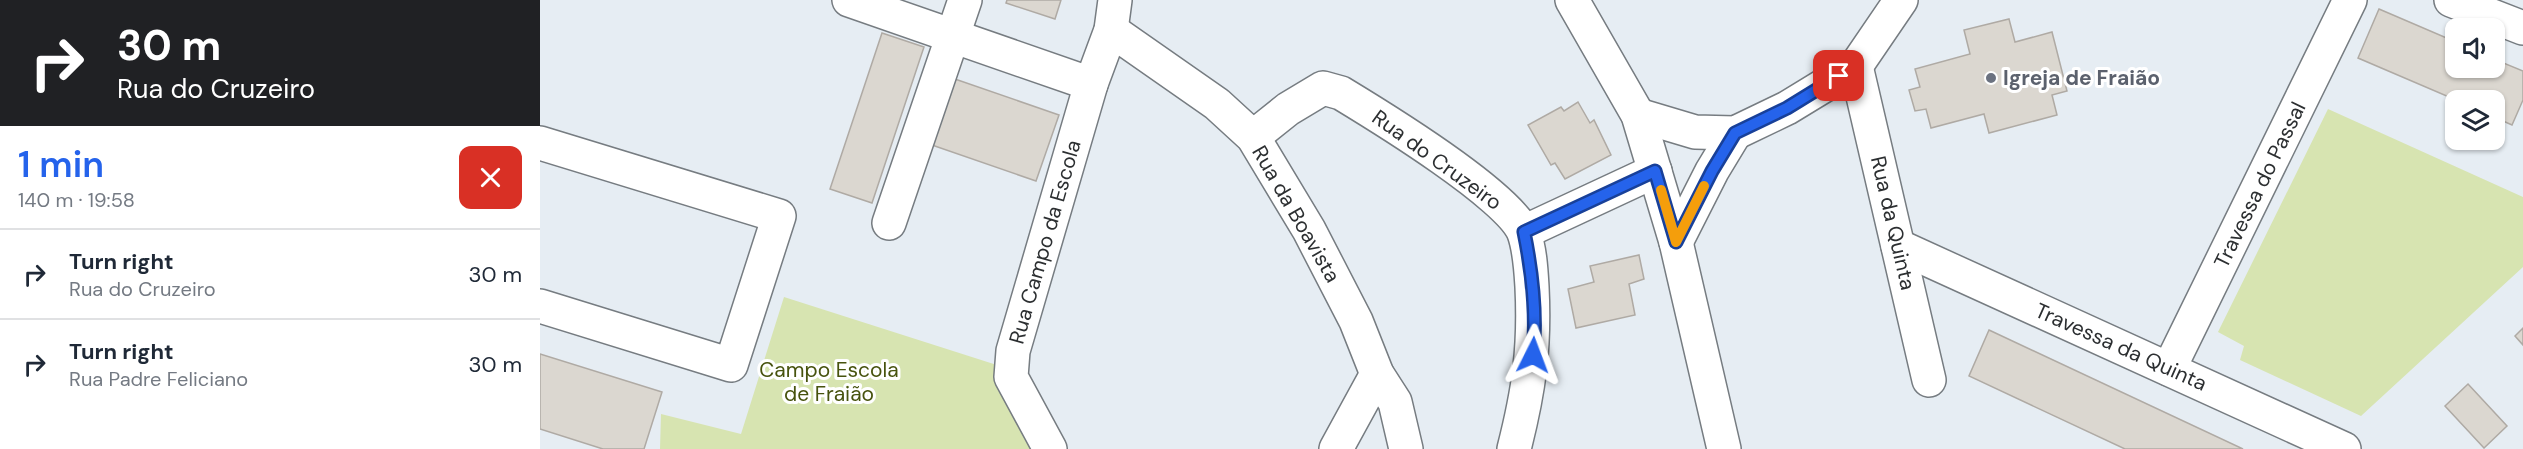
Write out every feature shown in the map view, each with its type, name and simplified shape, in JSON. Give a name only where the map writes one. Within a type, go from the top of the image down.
[{"type":"street","points":[[849,0],[954,34],[1091,84]]},
{"type":"street","points":[[889,223],[965,0]]},
{"type":"street","points":[[1572,0],[1638,115],[1676,242],[1724,449]]},
{"type":"street","points":[[1638,115],[1695,132],[1735,133],[1787,108],[1856,66],[1901,0]]},
{"type":"street","name":"Travessa do Passal","points":[[2169,369],[2350,0]]},
{"type":"street","points":[[2451,0],[2523,28]]},
{"type":"street","name":"Rua Campo da Escola","points":[[1050,449],[1011,377],[1013,351],[1113,15]]},
{"type":"street","name":"Rua da Boavista","points":[[1113,15],[1252,137],[1309,230],[1356,321],[1377,374],[1395,402],[1406,449]]},
{"type":"street","name":"Rua da Quinta","points":[[1856,66],[1929,380]]},
{"type":"street","name":"Rua do Cruzeiro","points":[[1252,137],[1288,109],[1323,88],[1341,93],[1440,157],[1505,208],[1524,232]]},
{"type":"street","points":[[1676,242],[1712,171],[1735,133]]},
{"type":"street","points":[[540,143],[779,216],[731,365],[540,306]]},
{"type":"street","points":[[1514,449],[1528,395],[1535,335],[1530,261],[1524,232],[1655,171]]},
{"type":"street","name":"Travessa da Quinta","points":[[1899,246],[2344,449]]},
{"type":"street","points":[[1336,449],[1377,374]]},
{"type":"green space","points":[[2328,109],[2523,197],[2523,267],[2361,416],[2240,360],[2244,346],[2218,332]]},
{"type":"green space","name":"Campo Escola de Fraião","points":[[784,297],[1000,366],[1040,449],[660,449],[661,414],[741,434]]},
{"type":"building","points":[[1007,0],[1061,0],[1055,19],[1006,3]]},
{"type":"building","points":[[2379,9],[2445,37],[2445,78],[2505,78],[2505,64],[2523,71],[2523,100],[2512,125],[2505,122],[2505,90],[2445,90],[2445,95],[2358,58]]},
{"type":"building","name":"Igreja de Fraião","points":[[2009,19],[2015,42],[2052,32],[2067,91],[2052,95],[2057,115],[1989,133],[1984,114],[1931,128],[1926,109],[1915,111],[1909,90],[1920,87],[1915,69],[1970,54],[1964,30]]},
{"type":"building","points":[[882,33],[924,47],[872,203],[830,189]]},
{"type":"building","points":[[952,78],[1059,115],[1036,181],[929,144]]},
{"type":"building","points":[[1578,102],[1590,123],[1594,120],[1611,155],[1565,179],[1555,163],[1551,165],[1528,125],[1561,107],[1564,111]]},
{"type":"building","points":[[1639,255],[1644,279],[1629,284],[1635,315],[1576,328],[1568,289],[1594,282],[1590,266]]},
{"type":"building","points":[[2523,328],[2523,345],[2515,336]]},
{"type":"building","points":[[1989,330],[2243,449],[2125,449],[1969,376]]},
{"type":"building","points":[[540,354],[662,392],[644,449],[603,449],[540,429]]},
{"type":"building","points":[[2468,384],[2507,426],[2484,448],[2445,406]]},
{"type":"slow traffic","points":[[1661,190],[1676,242],[1704,186]]},
{"type":"place","name":"Igreja de Fraião","points":[[1991,78]]},
{"type":"route","points":[[1533,355],[1535,335],[1530,261],[1524,232],[1655,171],[1676,242],[1712,171],[1735,133],[1787,108],[1839,76]]}]
